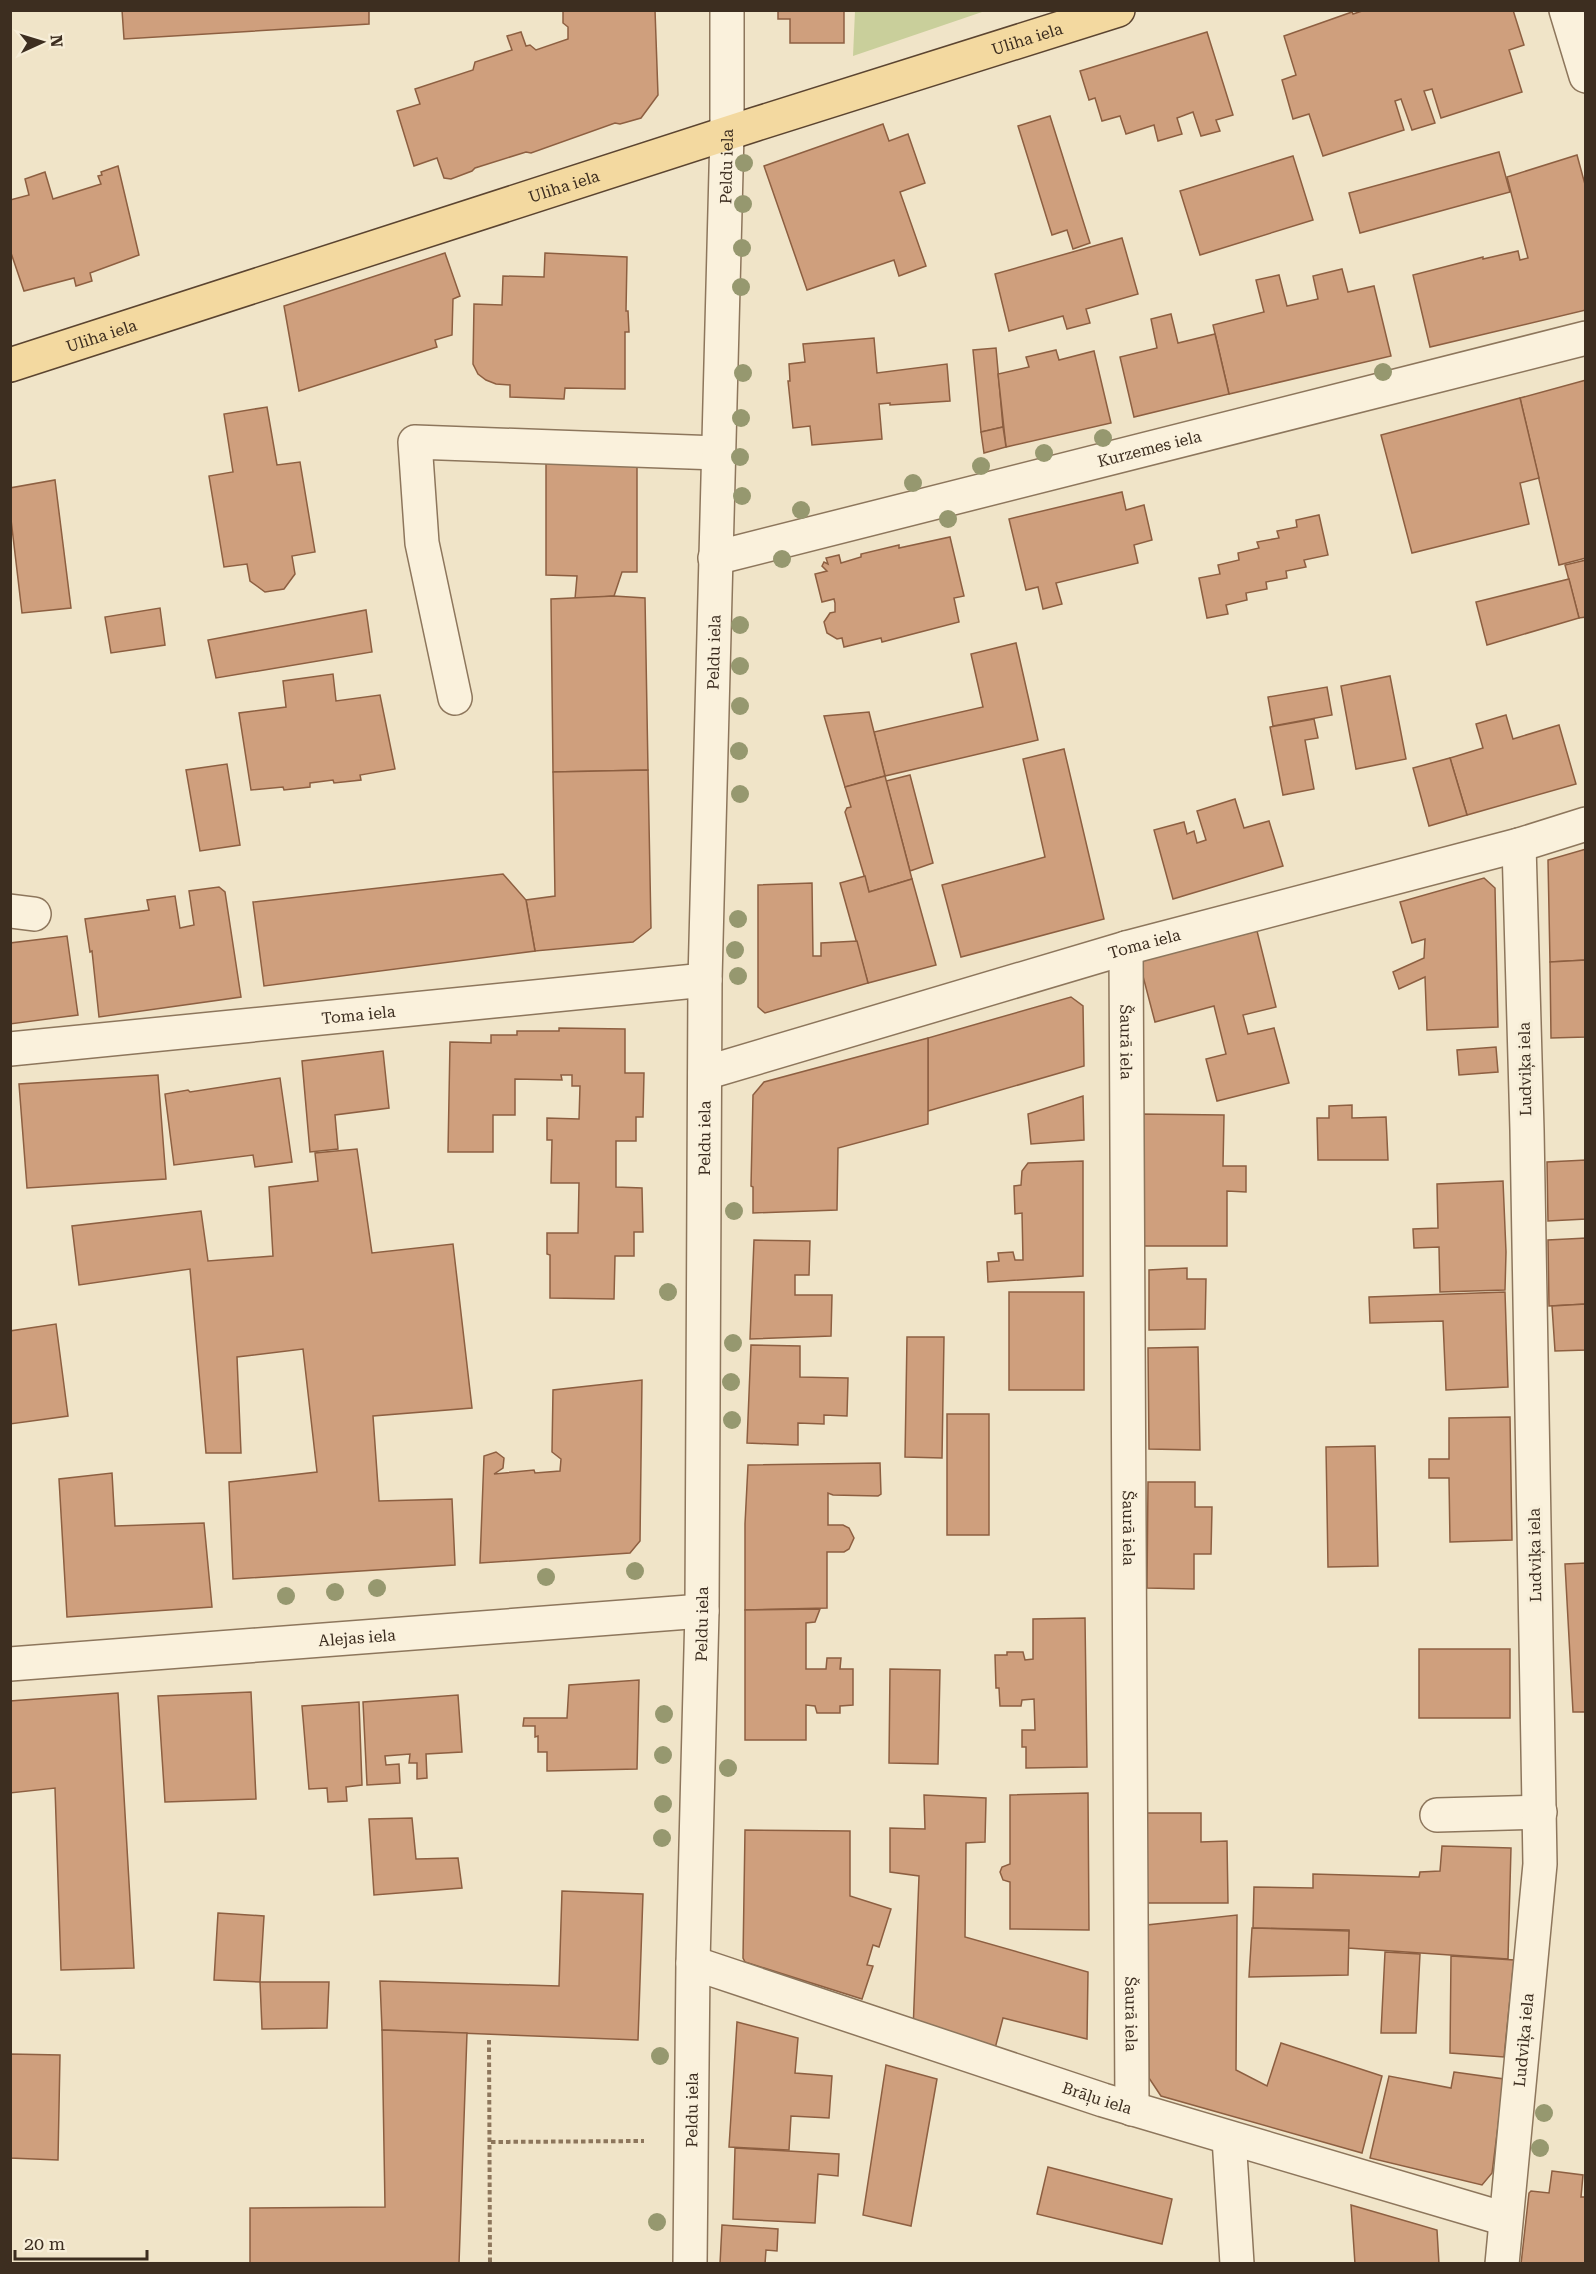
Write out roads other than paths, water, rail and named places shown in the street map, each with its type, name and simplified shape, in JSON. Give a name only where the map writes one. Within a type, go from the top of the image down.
[{"type":"main road","name":"Uliha iela","points":[[10,365],[727,133],[1118,10]]},
{"type":"street","name":"Peldu iela","points":[[690,2264],[693,1963],[702,1611],[705,980],[727,133],[727,10]]},
{"type":"street","points":[[1566,10],[1586,76]]},
{"type":"street","name":"Kurzemes iela","points":[[715,558],[1586,338]]},
{"type":"street","points":[[454,698],[422,543],[415,442],[718,453]]},
{"type":"street","name":"Toma iela","points":[[705,1074],[1125,948],[1519,845],[1586,825]]},
{"type":"street","name":"Ludviķa iela","points":[[1502,2264],[1540,1864],[1519,845]]},
{"type":"street","name":"Šaurā iela","points":[[1125,948],[1132,2109]]},
{"type":"street","name":"Toma iela","points":[[10,1049],[705,980]]},
{"type":"street","name":"Alejas iela","points":[[10,1664],[702,1611]]},
{"type":"street","points":[[1437,1815],[1540,1812]]},
{"type":"street","name":"Brāļu iela","points":[[693,1963],[1132,2109],[1505,2219]]},
{"type":"street","points":[[1229,2138],[1238,2264]]}]
